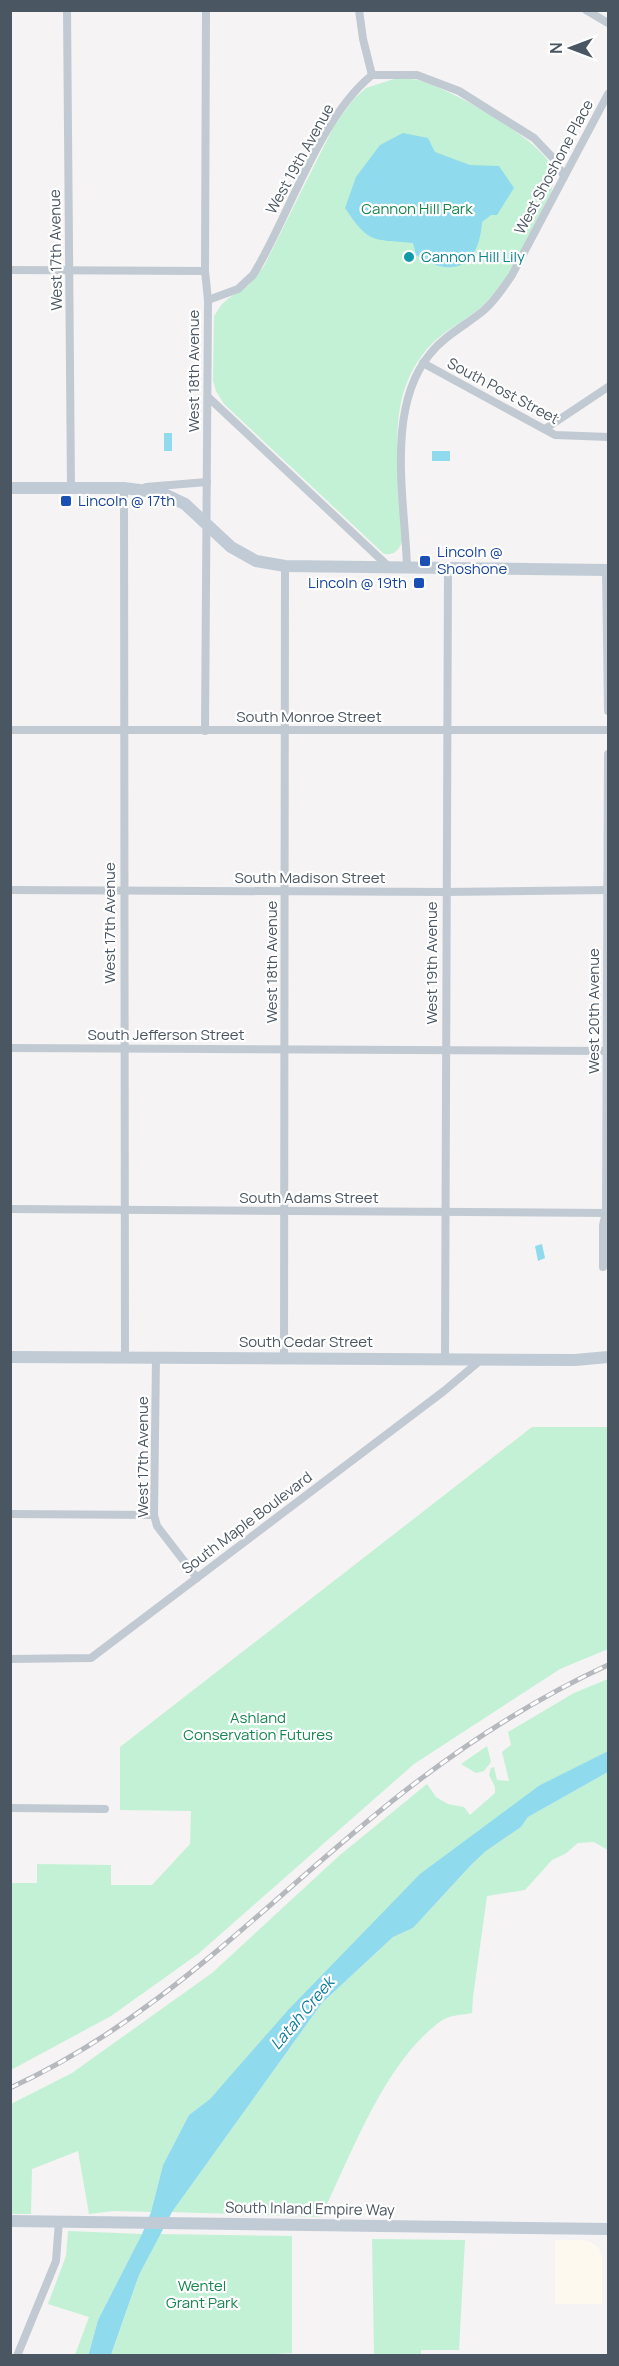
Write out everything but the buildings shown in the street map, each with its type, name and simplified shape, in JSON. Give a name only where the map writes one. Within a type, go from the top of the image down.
[{"type":"street","name":"West 17th Avenue","points":[[67,10],[71,488]]},
{"type":"street","name":"West 18th Avenue","points":[[205,731],[205,525],[208,397],[208,300],[205,271],[206,10]]},
{"type":"street","points":[[359,10],[372,75],[417,75],[459,91],[525,132],[554,159],[564,176]]},
{"type":"street","points":[[586,10],[609,23]]},
{"type":"street","name":"West 19th Avenue","points":[[208,300],[238,289],[253,275],[331,124],[352,95],[372,75]]},
{"type":"street","name":"West Shoshone Place","points":[[407,567],[402,438],[406,400],[411,386],[423,363],[441,342],[485,310],[500,294],[609,94]]},
{"type":"street","points":[[10,270],[205,271]]},
{"type":"street","name":"South Post Street","points":[[423,363],[561,436],[609,437]]},
{"type":"street","points":[[545,429],[609,387]]},
{"type":"street","points":[[208,397],[389,567]]},
{"type":"street","points":[[124,489],[207,482]]},
{"type":"street","points":[[10,488],[124,489],[162,493],[185,504],[231,547],[256,561],[285,566],[608,570],[609,711]]},
{"type":"street","name":"West 17th Avenue","points":[[124,489],[125,1358]]},
{"type":"street","name":"West 18th Avenue","points":[[284,1357],[286,1212],[285,566]]},
{"type":"street","name":"West 19th Avenue","points":[[445,1358],[447,567]]},
{"type":"street","name":"South Monroe Street","points":[[10,730],[609,730]]},
{"type":"street","name":"West 20th Avenue","points":[[603,1267],[603,1224],[607,1213],[609,754]]},
{"type":"street","name":"South Madison Street","points":[[10,891],[608,890]]},
{"type":"street","name":"South Jefferson Street","points":[[10,1048],[608,1051]]},
{"type":"street","name":"South Adams Street","points":[[10,1209],[607,1213]]},
{"type":"street","name":"South Cedar Street","points":[[10,1357],[605,1358]]},
{"type":"street","name":"West 17th Avenue","points":[[156,1358],[154,1515],[157,1526],[197,1578]]},
{"type":"street","name":"South Maple Boulevard","points":[[10,1659],[91,1658],[444,1391],[483,1358]]},
{"type":"street","points":[[10,1514],[154,1515]]},
{"type":"street","points":[[10,1808],[105,1809]]},
{"type":"street","name":"South Inland Empire Way","points":[[10,2221],[609,2229]]},
{"type":"street","points":[[16,2355],[56,2260],[59,2221]]},
{"type":"shaded area","points":[[555,2240],[584,2240],[599,2248],[602,2257],[602,2304],[555,2304]]},
{"type":"green space","name":"Cannon Hill Park","points":[[394,79],[421,81],[452,94],[493,116],[530,142],[543,155],[551,166],[553,180],[551,193],[507,276],[476,311],[432,344],[410,375],[401,405],[397,443],[403,539],[397,551],[384,554],[224,404],[213,381],[214,316],[222,304],[249,285],[264,266],[335,124],[354,99],[366,88]]},
{"type":"green space","name":"Ashland Conservation Futures","points":[[532,1427],[608,1427],[608,1649],[560,1669],[414,1764],[198,1954],[111,2016],[11,2070],[11,1883],[37,1883],[37,1864],[111,1865],[111,1885],[152,1885],[190,1844],[191,1811],[120,1810],[120,1747]]},
{"type":"green space","points":[[608,1679],[608,1751],[540,1785],[244,2062],[210,2099],[189,2115],[163,2165],[151,2212],[114,2211],[89,2214],[78,2151],[32,2169],[31,2214],[11,2214],[11,2104],[72,2073],[212,1973],[340,1855],[427,1784],[436,1797],[448,1804],[464,1807],[470,1815],[495,1793],[495,1787],[489,1775],[491,1768],[494,1767],[497,1780],[509,1781],[502,1752],[511,1745],[508,1732],[574,1693]]},
{"type":"green space","points":[[487,1746],[491,1762],[484,1771],[476,1773],[461,1764]]},
{"type":"green space","points":[[608,1772],[608,1850],[594,1842],[578,1843],[565,1854],[552,1860],[525,1890],[487,1896],[472,2013],[452,2016],[441,2021],[421,2038],[403,2060],[371,2111],[321,2217],[172,2212],[322,2003],[393,1937],[413,1928],[471,1865],[486,1851],[521,1827],[528,1817]]},
{"type":"green space","points":[[68,2231],[142,2234],[98,2320],[88,2355],[75,2355],[89,2317],[48,2304],[66,2256]]},
{"type":"green space","name":"Wentel Grant Park","points":[[160,2234],[292,2236],[292,2353],[239,2356],[111,2356],[139,2275]]},
{"type":"green space","points":[[372,2239],[465,2240],[459,2350],[421,2350],[421,2355],[374,2355]]},
{"type":"water","points":[[403,133],[428,138],[435,152],[470,165],[499,166],[514,188],[497,215],[491,215],[482,222],[476,249],[462,264],[442,267],[416,255],[413,243],[373,238],[360,228],[345,208],[356,177],[380,145]]},
{"type":"water","points":[[164,433],[172,433],[172,451],[164,451]]},
{"type":"water","points":[[432,451],[450,451],[450,461],[432,461]]},
{"type":"water","points":[[542,1244],[545,1258],[538,1261],[535,1246]]},
{"type":"water","name":"Latah Creek","points":[[608,1751],[608,1772],[528,1817],[521,1827],[486,1851],[471,1865],[413,1928],[393,1937],[322,2003],[172,2212],[139,2275],[111,2355],[88,2356],[98,2320],[142,2234],[151,2212],[163,2165],[189,2115],[210,2099],[289,2009],[420,1874],[540,1785]]},
{"type":"railway","points":[[10,2088],[66,2059],[118,2027],[167,1991],[353,1833],[450,1758],[553,1692],[608,1665]]},
{"type":"place","name":"Cannon Hill Lily","points":[[409,257]]},
{"type":"place","name":"Lincoln @ 17th","points":[[66,501]]},
{"type":"place","name":"Lincoln @ Shoshone","points":[[425,561]]},
{"type":"place","name":"Lincoln @ 19th","points":[[419,583]]}]
